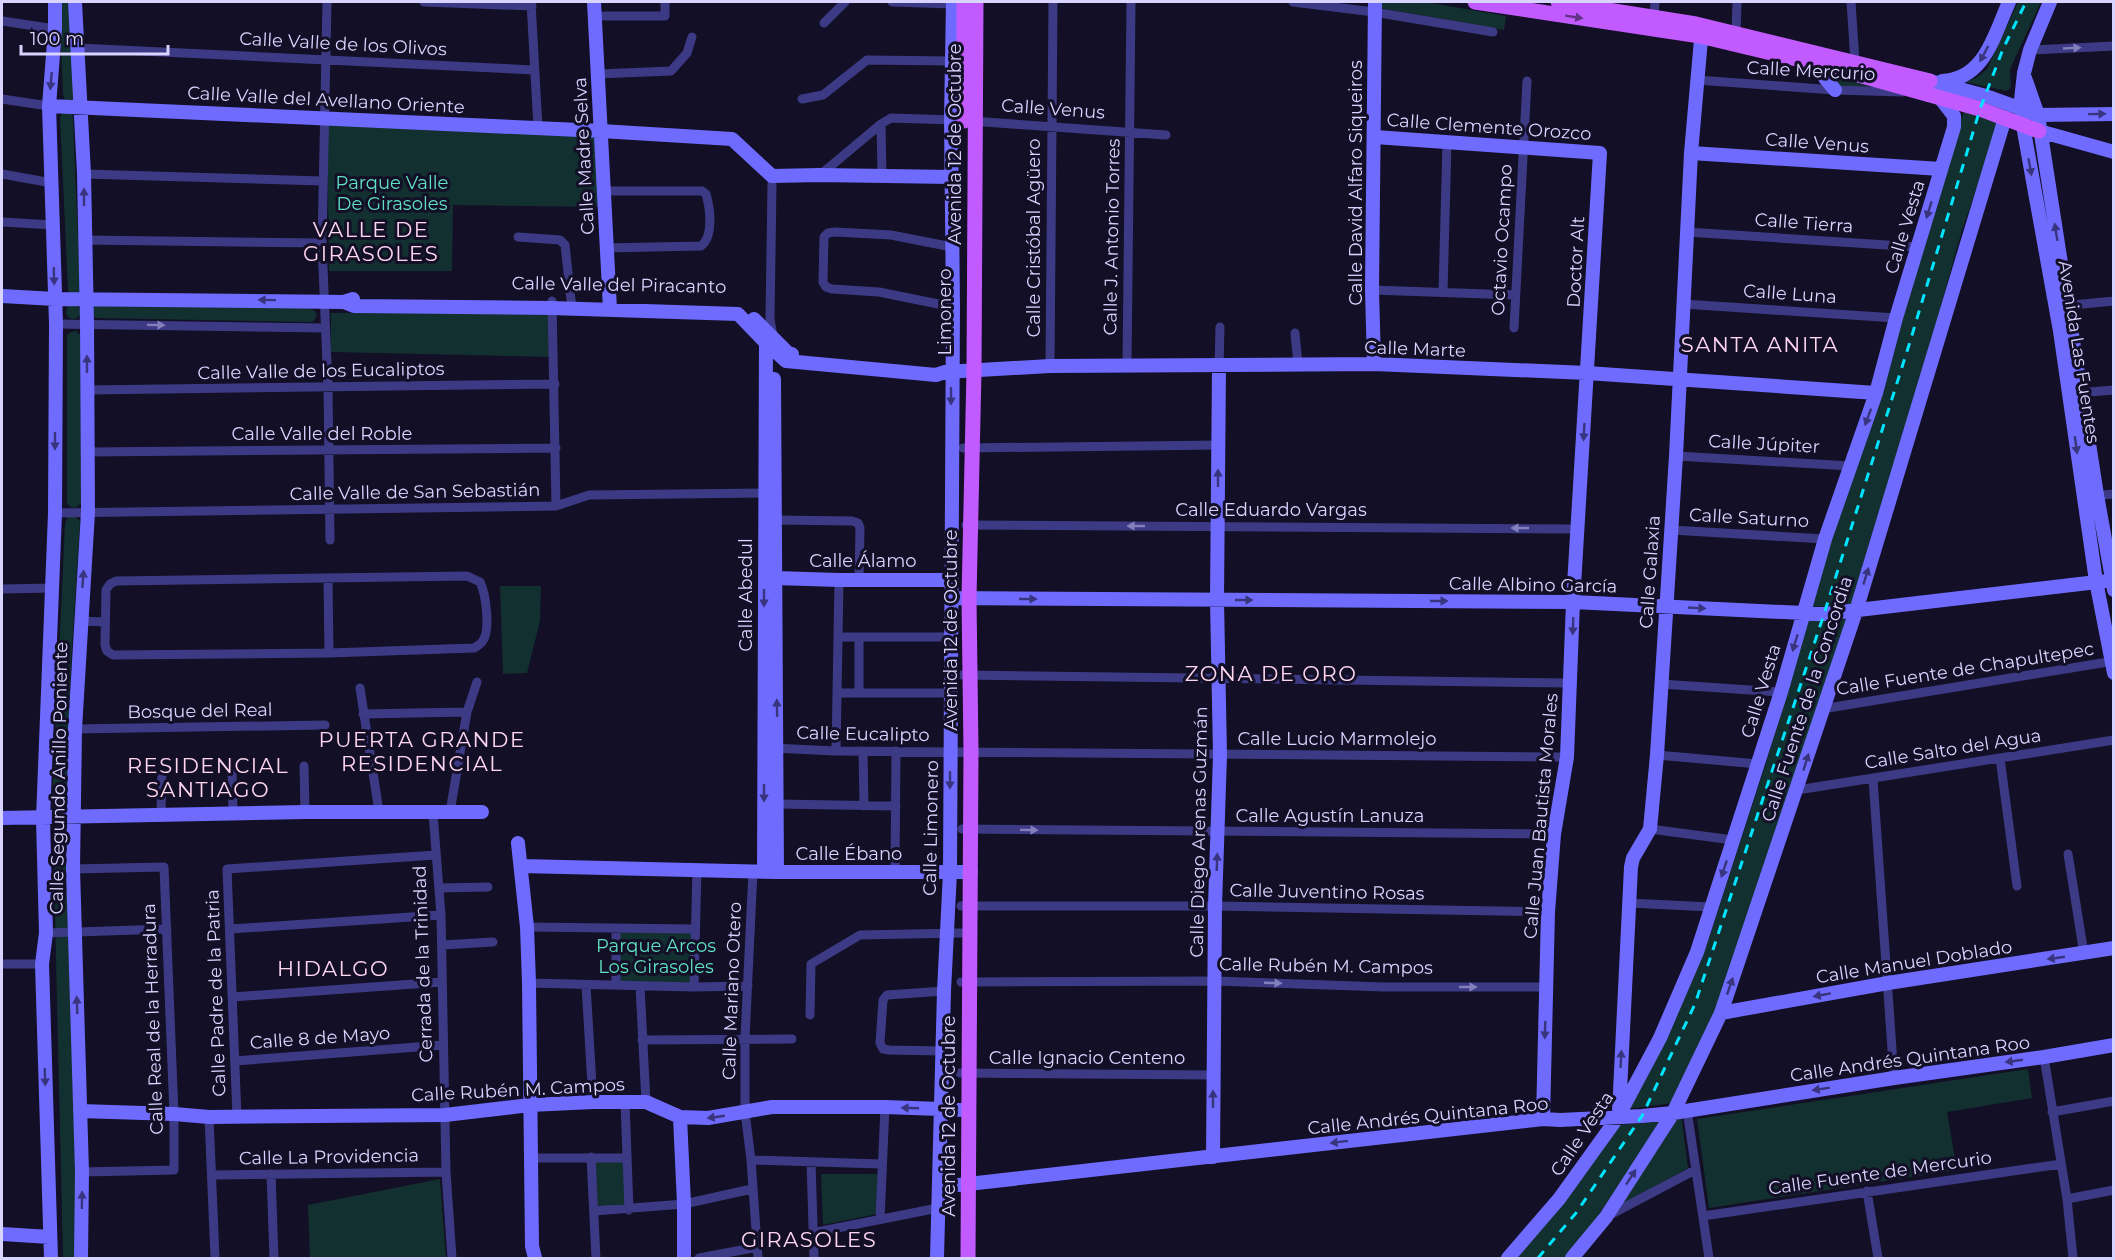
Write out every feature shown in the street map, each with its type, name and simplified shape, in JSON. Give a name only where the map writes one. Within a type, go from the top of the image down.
[{"type":"main road","name":"Calle Segundo Anillo Poniente","points":[[51,1258],[42,964],[46,933],[43,819],[55,513],[56,324],[49,106],[55,2]]},
{"type":"main road","name":"Calle Segundo Anillo Poniente","points":[[75,2],[84,174],[87,298],[86,621],[75,729],[73,869],[82,1172],[81,1258]]},
{"type":"main road","name":"Calle Madre Selva","points":[[594,2],[609,305]]},
{"type":"main road","name":"Calle Limonero","points":[[937,1258],[944,991],[961,872],[961,751],[949,693],[950,637],[961,598],[951,580],[959,372],[953,307],[952,177],[963,121],[952,61],[956,2]]},
{"type":"main road","points":[[956,2],[963,121]]},
{"type":"main road","name":"Avenida 12 de Octubre","points":[[957,1258],[963,1184],[965,906],[961,872],[966,829],[961,751],[967,676],[961,598],[967,525],[967,448],[959,372],[963,121],[976,2]]},
{"type":"main road","points":[[1474,2],[1702,31],[1736,33],[1832,62],[1855,62],[1926,87],[1940,98],[1980,109],[2022,126],[2114,152]]},
{"type":"main road","points":[[1498,2],[1539,8],[1545,8],[1549,2]]},
{"type":"main road","points":[[1558,2],[1655,9],[1702,31],[1926,87],[1986,96],[2038,115],[2114,114]]},
{"type":"main road","points":[[1926,87],[1967,75],[1982,62],[2009,2]]},
{"type":"main road","name":"Avenida Las Fuentes","points":[[2050,2],[2030,50],[2024,73],[2020,109],[2061,306]]},
{"type":"main road","name":"Calle David Alfaro Siqueiros","points":[[1374,7],[1375,137],[1372,290],[1374,364]]},
{"type":"main road","name":"Calle Galaxia","points":[[1618,1117],[1631,867],[1633,858],[1650,829],[1656,755],[1676,456],[1691,153],[1702,31]]},
{"type":"main road","points":[[1832,62],[1825,78],[1835,90]]},
{"type":"main road","name":"Avenida Las Fuentes","points":[[2024,73],[2038,115],[2061,306],[2090,496],[2096,581],[2113,665]]},
{"type":"main road","name":"Calle Vesta","points":[[1508,1258],[1559,1199],[1618,1117],[1660,1038],[1697,952],[1781,692],[1825,539],[1876,393],[1896,318],[1954,127],[1954,116],[1940,98]]},
{"type":"main road","name":"Calle Valle del Avellano Oriente","points":[[49,106],[732,139],[772,180]]},
{"type":"main road","name":"Calle Fuente de la Concordia","points":[[1572,1258],[1606,1217],[1673,1113],[1721,1013],[1856,611],[2005,118]]},
{"type":"main road","name":"Calle Clemente Orozco","points":[[1375,137],[1600,153]]},
{"type":"main road","name":"Doctor Alt","points":[[1587,373],[1600,153]]},
{"type":"main road","name":"Calle Venus","points":[[1691,153],[1941,169]]},
{"type":"main road","points":[[772,180],[820,175],[952,177]]},
{"type":"main road","name":"Calle Valle del Piracanto","points":[[2,296],[55,299],[344,302],[356,298],[572,305],[741,306],[770,336],[786,361],[936,375],[959,372]]},
{"type":"main road","name":"Calle Abedul","points":[[764,871],[770,748],[770,336]]},
{"type":"main road","name":"Calle Marte","points":[[959,372],[1050,366],[1374,364],[1587,373],[1876,393]]},
{"type":"main road","name":"Calle Diego Arenas Guzmán","points":[[1213,1157],[1215,906],[1220,755],[1217,600],[1219,366]]},
{"type":"main road","name":"Calle Juan Bautista Morales","points":[[1543,1119],[1548,912],[1554,834],[1567,757],[1587,373]]},
{"type":"main road","name":"Calle Abedul","points":[[769,493],[774,520],[769,561],[775,578],[770,639]]},
{"type":"main road","name":"Avenida Las Fuentes","points":[[2090,496],[2113,583]]},
{"type":"main road","name":"Calle Álamo","points":[[775,578],[951,580]]},
{"type":"main road","name":"Calle Albino García","points":[[961,598],[1574,602],[1804,614],[1856,611],[2096,581],[2113,583]]},
{"type":"main road","name":"Calle Abedul","points":[[764,871],[777,804],[770,748]]},
{"type":"main road","points":[[2,818],[43,819],[74,816],[305,812],[482,812]]},
{"type":"main road","points":[[518,843],[529,983],[532,1158],[533,1252],[524,1258]]},
{"type":"main road","name":"Calle Ébano","points":[[521,866],[895,873],[961,872]]},
{"type":"main road","name":"Avenida 12 de Octubre","points":[[965,906],[954,933],[965,982]]},
{"type":"main road","name":"Calle Manuel Doblado","points":[[1721,1013],[1888,983],[2114,948]]},
{"type":"main road","name":"Calle Andrés Quintana Roo","points":[[963,1184],[1543,1119],[1673,1113],[2114,1045]]},
{"type":"main road","name":"Calle Rubén M. Campos","points":[[80,1111],[209,1117],[445,1115],[531,1104],[593,1102],[646,1102],[680,1117],[708,1118],[772,1107],[964,1110]]},
{"type":"main road","points":[[680,1117],[684,1258]]},
{"type":"main road","name":"Avenida 12 de Octubre","points":[[963,1184],[968,1258]]},
{"type":"main road","points":[[2,1234],[50,1237]]},
{"type":"street","points":[[327,2],[322,243],[326,301],[330,540]]},
{"type":"street","points":[[424,2],[531,4],[538,128]]},
{"type":"street","points":[[595,16],[665,16],[665,2]]},
{"type":"street","points":[[824,23],[845,2]]},
{"type":"street","points":[[892,2],[956,2]]},
{"type":"street","name":"Calle Cristóbal Agüero","points":[[1050,366],[1053,2]]},
{"type":"street","name":"Calle J. Antonio Torres","points":[[1127,365],[1131,2]]},
{"type":"street","points":[[1293,2],[1374,7],[1493,32]]},
{"type":"street","points":[[1736,33],[1737,2]]},
{"type":"street","points":[[1851,2],[1855,62]]},
{"type":"street","points":[[2,21],[55,29]]},
{"type":"street","points":[[598,74],[671,71],[687,53],[692,37]]},
{"type":"street","points":[[2030,50],[2114,46]]},
{"type":"street","name":"Calle Valle de los Olivos","points":[[78,48],[534,70]]},
{"type":"street","points":[[802,99],[823,95],[867,60],[952,61]]},
{"type":"street","name":"Calle Mercurio","points":[[1697,80],[1835,90],[1926,87]]},
{"type":"street","name":"Octavio Ocampo","points":[[1514,328],[1527,81]]},
{"type":"street","points":[[2,99],[49,106]]},
{"type":"street","name":"Calle Venus","points":[[881,124],[891,118],[1166,135]]},
{"type":"street","points":[[820,175],[881,124]]},
{"type":"street","points":[[881,124],[882,175]]},
{"type":"street","points":[[1443,292],[1447,143]]},
{"type":"street","points":[[2,174],[52,183]]},
{"type":"street","points":[[84,174],[322,181]]},
{"type":"street","name":"Calle Abedul","points":[[770,336],[772,180]]},
{"type":"street","points":[[603,191],[702,191],[706,194],[709,235],[701,246],[606,248]]},
{"type":"street","points":[[2,222],[53,225]]},
{"type":"street","points":[[952,247],[891,234],[835,232],[824,237],[823,282],[832,290],[879,291],[953,307]]},
{"type":"street","name":"Calle Tierra","points":[[1687,232],[1918,247]]},
{"type":"street","points":[[518,237],[560,240],[565,245],[572,305]]},
{"type":"street","points":[[85,240],[322,243]]},
{"type":"street","points":[[1372,290],[1515,295]]},
{"type":"street","points":[[2061,306],[2114,301]]},
{"type":"street","name":"Calle Luna","points":[[1683,303],[1896,318]]},
{"type":"street","points":[[552,304],[556,506]]},
{"type":"street","points":[[56,324],[325,328]]},
{"type":"street","name":"Calle Diego Arenas Guzmán","points":[[1219,366],[1220,327]]},
{"type":"street","points":[[1295,333],[1298,365]]},
{"type":"street","name":"Calle Valle de los Eucaliptos","points":[[87,390],[555,384]]},
{"type":"street","points":[[2075,393],[2114,390]]},
{"type":"street","points":[[967,448],[1218,445]]},
{"type":"street","name":"Calle Valle del Roble","points":[[87,452],[556,448]]},
{"type":"street","name":"Calle Júpiter","points":[[1676,456],[1850,466]]},
{"type":"street","name":"Calle Valle de San Sebastián","points":[[55,513],[556,506],[590,495],[769,493]]},
{"type":"street","points":[[2090,496],[2114,494]]},
{"type":"street","points":[[774,520],[858,523],[860,528],[859,580]]},
{"type":"street","name":"Calle Eduardo Vargas","points":[[967,525],[1579,529]]},
{"type":"street","name":"Calle Saturno","points":[[1671,530],[1825,539]]},
{"type":"street","points":[[467,576],[480,582],[486,593],[486,634],[482,642],[474,648],[329,653],[113,655],[107,651],[105,645],[105,622],[106,590],[116,581],[467,576]]},
{"type":"street","points":[[328,579],[329,653]]},
{"type":"street","points":[[836,751],[839,580]]},
{"type":"street","points":[[2,589],[53,588]]},
{"type":"street","points":[[86,621],[105,622]]},
{"type":"street","points":[[838,637],[950,637]]},
{"type":"street","points":[[860,637],[860,693]]},
{"type":"street","name":"Calle Fuente de Chapultepec","points":[[1822,709],[2113,665]]},
{"type":"street","points":[[967,676],[1570,683]]},
{"type":"street","points":[[450,812],[467,712],[477,682]]},
{"type":"street","points":[[1661,684],[1781,692]]},
{"type":"street","points":[[360,688],[379,812]]},
{"type":"street","points":[[837,693],[949,693]]},
{"type":"street","points":[[363,714],[467,712]]},
{"type":"street","name":"Bosque del Real","points":[[75,729],[325,725]]},
{"type":"street","name":"Calle Salto del Agua","points":[[1797,790],[2114,740]]},
{"type":"street","name":"Calle Eucalipto","points":[[770,748],[836,751],[961,751]]},
{"type":"street","points":[[862,751],[864,806]]},
{"type":"street","points":[[895,873],[897,751]]},
{"type":"street","name":"Calle Lucio Marmolejo","points":[[961,751],[1567,757]]},
{"type":"street","points":[[1656,755],[1758,764]]},
{"type":"street","points":[[2000,758],[2017,886]]},
{"type":"street","points":[[304,766],[305,812]]},
{"type":"street","points":[[232,768],[233,813]]},
{"type":"street","points":[[161,814],[162,771]]},
{"type":"street","points":[[1873,779],[1894,1078]]},
{"type":"street","points":[[777,804],[896,806]]},
{"type":"street","name":"Cerrada de la Trinidad","points":[[433,813],[441,915],[446,1172],[452,1258]]},
{"type":"street","name":"Calle Agustín Lanuza","points":[[966,829],[1554,834]]},
{"type":"street","points":[[1650,829],[1733,840]]},
{"type":"street","points":[[2068,854],[2084,954]]},
{"type":"street","name":"Calle Padre de la Patria","points":[[237,1117],[227,869],[436,855]]},
{"type":"street","name":"Calle Real de la Herradura","points":[[73,869],[164,867],[174,1114],[174,1170],[82,1172]]},
{"type":"street","points":[[694,987],[697,869]]},
{"type":"street","name":"Calle Mariano Otero","points":[[758,1258],[745,1112],[745,1038],[748,986],[764,871]]},
{"type":"street","points":[[439,888],[488,887]]},
{"type":"street","points":[[1629,903],[1711,907]]},
{"type":"street","name":"Calle Juventino Rosas","points":[[965,906],[1215,906],[1548,912]]},
{"type":"street","points":[[230,929],[441,915]]},
{"type":"street","points":[[526,927],[694,930]]},
{"type":"street","points":[[46,933],[167,929]]},
{"type":"street","points":[[616,929],[616,985]]},
{"type":"street","points":[[810,1015],[811,964],[860,935],[954,933]]},
{"type":"street","points":[[442,945],[493,942]]},
{"type":"street","points":[[2,964],[42,964]]},
{"type":"street","name":"Calle Rubén M. Campos","points":[[965,982],[1215,981],[1383,987],[1546,987]]},
{"type":"street","points":[[232,997],[442,982]]},
{"type":"street","points":[[529,983],[748,986]]},
{"type":"street","points":[[586,985],[593,1102]]},
{"type":"street","points":[[640,986],[646,1102]]},
{"type":"street","points":[[943,1051],[889,1050],[883,1049],[880,1043],[883,1000],[887,995],[944,991]]},
{"type":"street","points":[[642,1040],[792,1039]]},
{"type":"street","name":"Calle 8 de Mayo","points":[[235,1061],[443,1045]]},
{"type":"street","points":[[2044,1057],[2067,1199],[2073,1258]]},
{"type":"street","name":"Calle Ignacio Centeno","points":[[964,1073],[1213,1075]]},
{"type":"street","points":[[2052,1112],[2114,1101]]},
{"type":"street","points":[[625,1102],[629,1210]]},
{"type":"street","points":[[880,1219],[885,1107]]},
{"type":"street","points":[[1687,1110],[1709,1258]]},
{"type":"street","points":[[209,1117],[215,1258]]},
{"type":"street","points":[[591,1157],[596,1258]]},
{"type":"street","points":[[532,1158],[627,1158]]},
{"type":"street","points":[[751,1160],[881,1164]]},
{"type":"street","points":[[811,1162],[814,1258]]},
{"type":"street","name":"Calle Fuente de Mercurio","points":[[1704,1216],[2061,1164]]},
{"type":"street","points":[[1606,1217],[1695,1170]]},
{"type":"street","name":"Calle La Providencia","points":[[212,1175],[446,1172]]},
{"type":"street","points":[[271,1174],[274,1258]]},
{"type":"street","points":[[594,1211],[684,1204],[752,1189]]},
{"type":"street","points":[[2067,1199],[2114,1190]]},
{"type":"street","points":[[1867,1191],[1878,1258]]},
{"type":"street","points":[[812,1233],[938,1208]]},
{"type":"street","points":[[699,1258],[758,1247]]},
{"type":"green space","points":[[59,2],[72,2],[75,102],[65,100],[63,94]]},
{"type":"green space","points":[[1376,2],[1426,2],[1506,16],[1504,30],[1380,8]]},
{"type":"green space","points":[[2018,2],[2041,2],[2010,69],[2011,88],[2006,91],[1965,82],[1976,78],[1987,69]]},
{"type":"green space","points":[[1833,74],[1887,87],[1839,86]]},
{"type":"green space","points":[[1964,112],[1996,120],[1999,125],[1962,230],[1912,409],[1852,604],[1813,607],[1811,602]]},
{"type":"green space","points":[[62,113],[71,113],[73,117],[80,287],[80,292],[74,294],[69,293],[68,289],[60,118]]},
{"type":"green space","name":"Parque Valle De Girasoles","points":[[327,123],[599,133],[602,207],[453,205],[452,271],[329,271]]},
{"type":"green space","points":[[91,304],[307,307],[315,311],[317,315],[313,322],[96,318],[91,314]]},
{"type":"green space","points":[[70,305],[76,305],[80,312],[76,319],[70,319],[66,315],[66,309]]},
{"type":"green space","points":[[552,312],[554,357],[331,352],[331,313]]},
{"type":"green space","points":[[76,331],[80,335],[81,503],[72,508],[67,503],[67,335]]},
{"type":"green space","points":[[75,516],[80,521],[66,801],[64,808],[54,809],[52,802],[65,524],[68,517]]},
{"type":"green space","points":[[500,586],[541,586],[540,621],[527,673],[503,674]]},
{"type":"green space","points":[[1808,619],[1849,619],[1715,1016],[1673,1103],[1627,1109],[1705,950],[1766,763]]},
{"type":"green space","points":[[60,823],[64,826],[65,832],[78,1258],[63,1258],[53,830],[55,825]]},
{"type":"green space","name":"Parque Arcos Los Girasoles","points":[[619,930],[694,932],[692,983],[619,981]]},
{"type":"green space","points":[[2028,1069],[2032,1098],[1947,1112],[1957,1170],[1709,1208],[1697,1119]]},
{"type":"green space","points":[[1681,1114],[1688,1168],[1620,1206],[1674,1117]]},
{"type":"green space","points":[[1652,1119],[1660,1120],[1661,1125],[1569,1258],[1515,1258],[1616,1125],[1646,1123]]},
{"type":"green space","points":[[595,1159],[625,1161],[626,1209],[598,1210]]},
{"type":"green space","points":[[821,1174],[878,1174],[877,1214],[823,1225]]},
{"type":"green space","points":[[440,1179],[446,1258],[310,1258],[308,1205]]},
{"type":"railway","points":[[1538,1258],[1576,1213],[1642,1116],[1695,1004],[1824,614],[1909,345],[1980,109],[2003,49],[2026,2]]},
{"type":"district","name":"VALLE DE GIRASOLES","points":[[371,241]]},
{"type":"district","name":"SANTA ANITA","points":[[1760,344]]},
{"type":"district","name":"ZONA DE ORO","points":[[1271,673]]},
{"type":"district","name":"PUERTA GRANDE RESIDENCIAL","points":[[422,751]]},
{"type":"district","name":"RESIDENCIAL SANTIAGO","points":[[208,777]]},
{"type":"district","name":"HIDALGO","points":[[333,968]]},
{"type":"district","name":"GIRASOLES","points":[[809,1239]]}]
